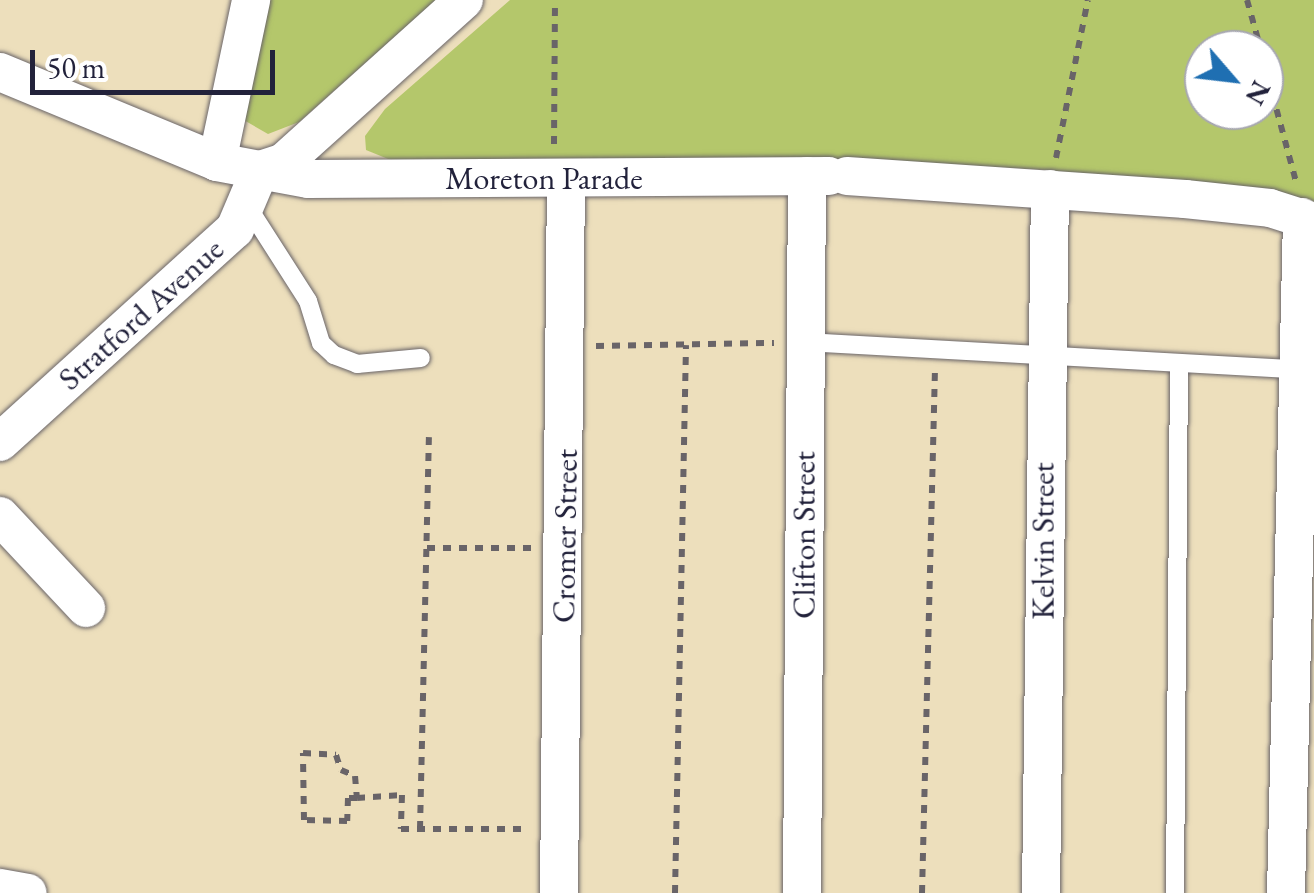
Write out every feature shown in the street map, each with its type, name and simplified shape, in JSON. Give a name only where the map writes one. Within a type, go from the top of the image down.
[{"type":"street","points":[[216,162],[251,0]]},
{"type":"street","points":[[253,187],[464,0]]},
{"type":"street","name":"Moreton Parade","points":[[0,72],[216,162],[253,187],[560,165],[1050,189],[1270,208],[1308,220]]},
{"type":"street","name":"Cromer Street","points":[[559,893],[568,346],[560,165]]},
{"type":"street","name":"Clifton Street","points":[[802,893],[805,342],[828,176]]},
{"type":"street","name":"Stratford Avenue","points":[[0,442],[236,229],[253,187]]},
{"type":"street","name":"Kelvin Street","points":[[1041,893],[1044,360],[1050,189]]},
{"type":"street","points":[[1286,893],[1294,370],[1308,220]]},
{"type":"street","points":[[0,516],[86,608]]},
{"type":"street","points":[[0,888],[28,893]]},
{"type":"lane","points":[[253,187],[308,301],[321,343],[334,355],[357,364],[421,358]]},
{"type":"lane","points":[[805,342],[1044,360],[1294,370]]},
{"type":"lane","points":[[1175,893],[1179,365]]},
{"type":"path","points":[[555,0],[560,165]]},
{"type":"path","points":[[1050,189],[1088,0]]},
{"type":"path","points":[[1247,0],[1255,30]]},
{"type":"path","points":[[1283,130],[1308,220]]},
{"type":"path","points":[[568,346],[805,342]]},
{"type":"path","points":[[675,893],[686,345]]},
{"type":"path","points":[[922,893],[936,352]]},
{"type":"path","points":[[420,829],[430,437]]},
{"type":"path","points":[[427,548],[564,548]]},
{"type":"path","points":[[357,798],[355,776],[341,770],[336,755],[303,753],[304,820],[347,820],[348,798],[357,798],[402,795],[401,829],[560,829]]},
{"type":"green space","points":[[265,0],[436,0],[299,122],[268,134],[242,119]]},
{"type":"green space","points":[[510,0],[1314,0],[1314,213],[1272,200],[1048,170],[722,158],[398,163],[366,150],[365,136],[385,109]]}]
